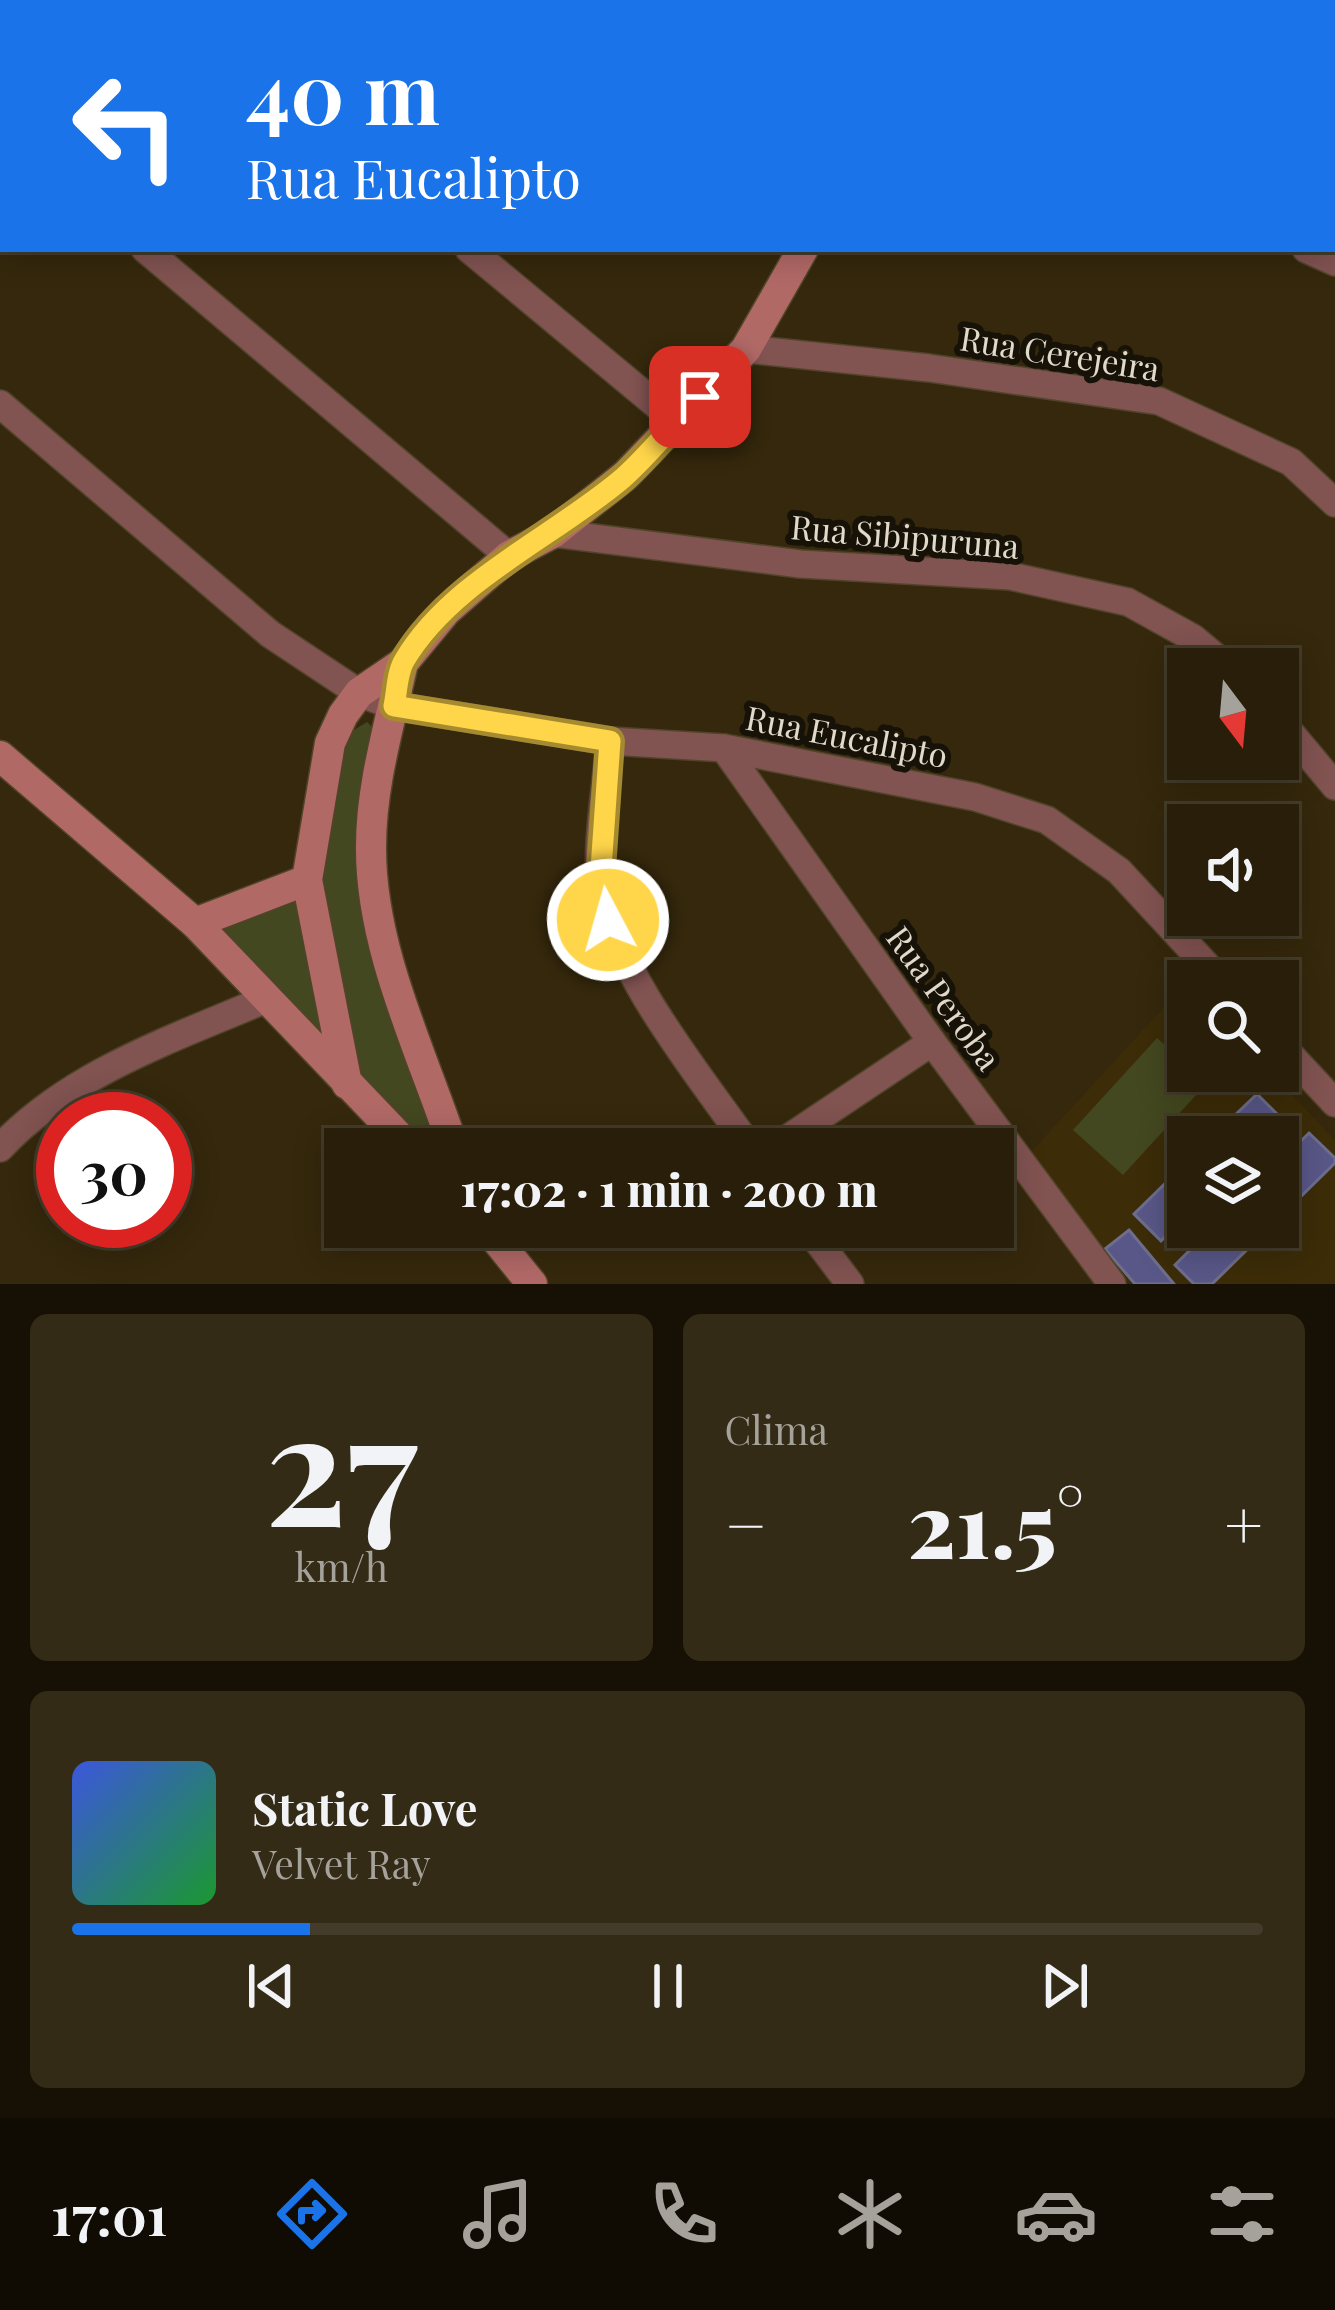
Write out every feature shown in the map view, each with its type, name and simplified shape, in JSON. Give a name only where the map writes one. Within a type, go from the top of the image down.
[{"type":"street","points":[[149,252],[509,556]]},
{"type":"street","points":[[474,252],[676,421]]},
{"type":"street","points":[[346,1084],[307,880],[330,743],[343,715],[359,693],[403,663],[446,611],[509,556],[553,533],[626,475],[746,349],[801,252]]},
{"type":"street","name":"Rua Cerejeira","points":[[746,349],[1159,400],[1291,462],[1335,503]]},
{"type":"street","name":"Rua Eucalipto","points":[[0,404],[270,634],[359,693],[394,706],[610,741],[724,748],[975,796],[1047,820],[1119,871],[1202,960]]},
{"type":"street","name":"Rua Sibipuruna","points":[[553,533],[800,564],[1010,576],[1128,602],[1205,648]]},
{"type":"street","points":[[403,663],[374,800],[370,848],[377,918],[447,1128]]},
{"type":"street","points":[[610,741],[600,883],[608,920],[629,968],[737,1128]]},
{"type":"street","points":[[1299,743],[1335,785]]},
{"type":"street","name":"Rua Peroba","points":[[724,748],[932,1042],[1112,1284]]},
{"type":"street","points":[[0,756],[195,922],[390,1128]]},
{"type":"street","points":[[195,922],[307,880]]},
{"type":"street","points":[[0,1148],[30,1116],[91,1077],[266,999]]},
{"type":"street","points":[[803,1128],[932,1042]]},
{"type":"street","points":[[1299,1064],[1335,1103]]},
{"type":"street","points":[[503,1248],[532,1284]]},
{"type":"street","points":[[823,1248],[850,1284]]},
{"type":"shaded area","points":[[1167,1004],[1167,1092],[1289,1092],[1335,1140],[1335,1284],[1129,1284],[1031,1152]]},
{"type":"green space","points":[[367,722],[377,732],[357,821],[439,1128],[409,1128],[362,1077],[317,881],[346,735]]},
{"type":"green space","points":[[297,901],[332,1055],[218,926]]},
{"type":"green space","points":[[1157,1038],[1167,1047],[1167,1092],[1199,1092],[1177,1116],[1167,1116],[1167,1127],[1123,1175],[1073,1130]]},
{"type":"building","points":[[1257,1094],[1279,1116],[1234,1116]]},
{"type":"building","points":[[1309,1133],[1335,1163],[1299,1198],[1299,1143]]},
{"type":"building","points":[[1167,1182],[1167,1235],[1161,1241],[1134,1214]]},
{"type":"building","points":[[1129,1230],[1174,1284],[1135,1284],[1105,1249]]},
{"type":"building","points":[[1192,1248],[1249,1248],[1212,1284],[1194,1284],[1175,1265]]},
{"type":"route","points":[[608,920],[600,883],[610,741],[394,706],[403,663],[446,611],[509,556],[553,533],[626,475],[700,397]]}]
